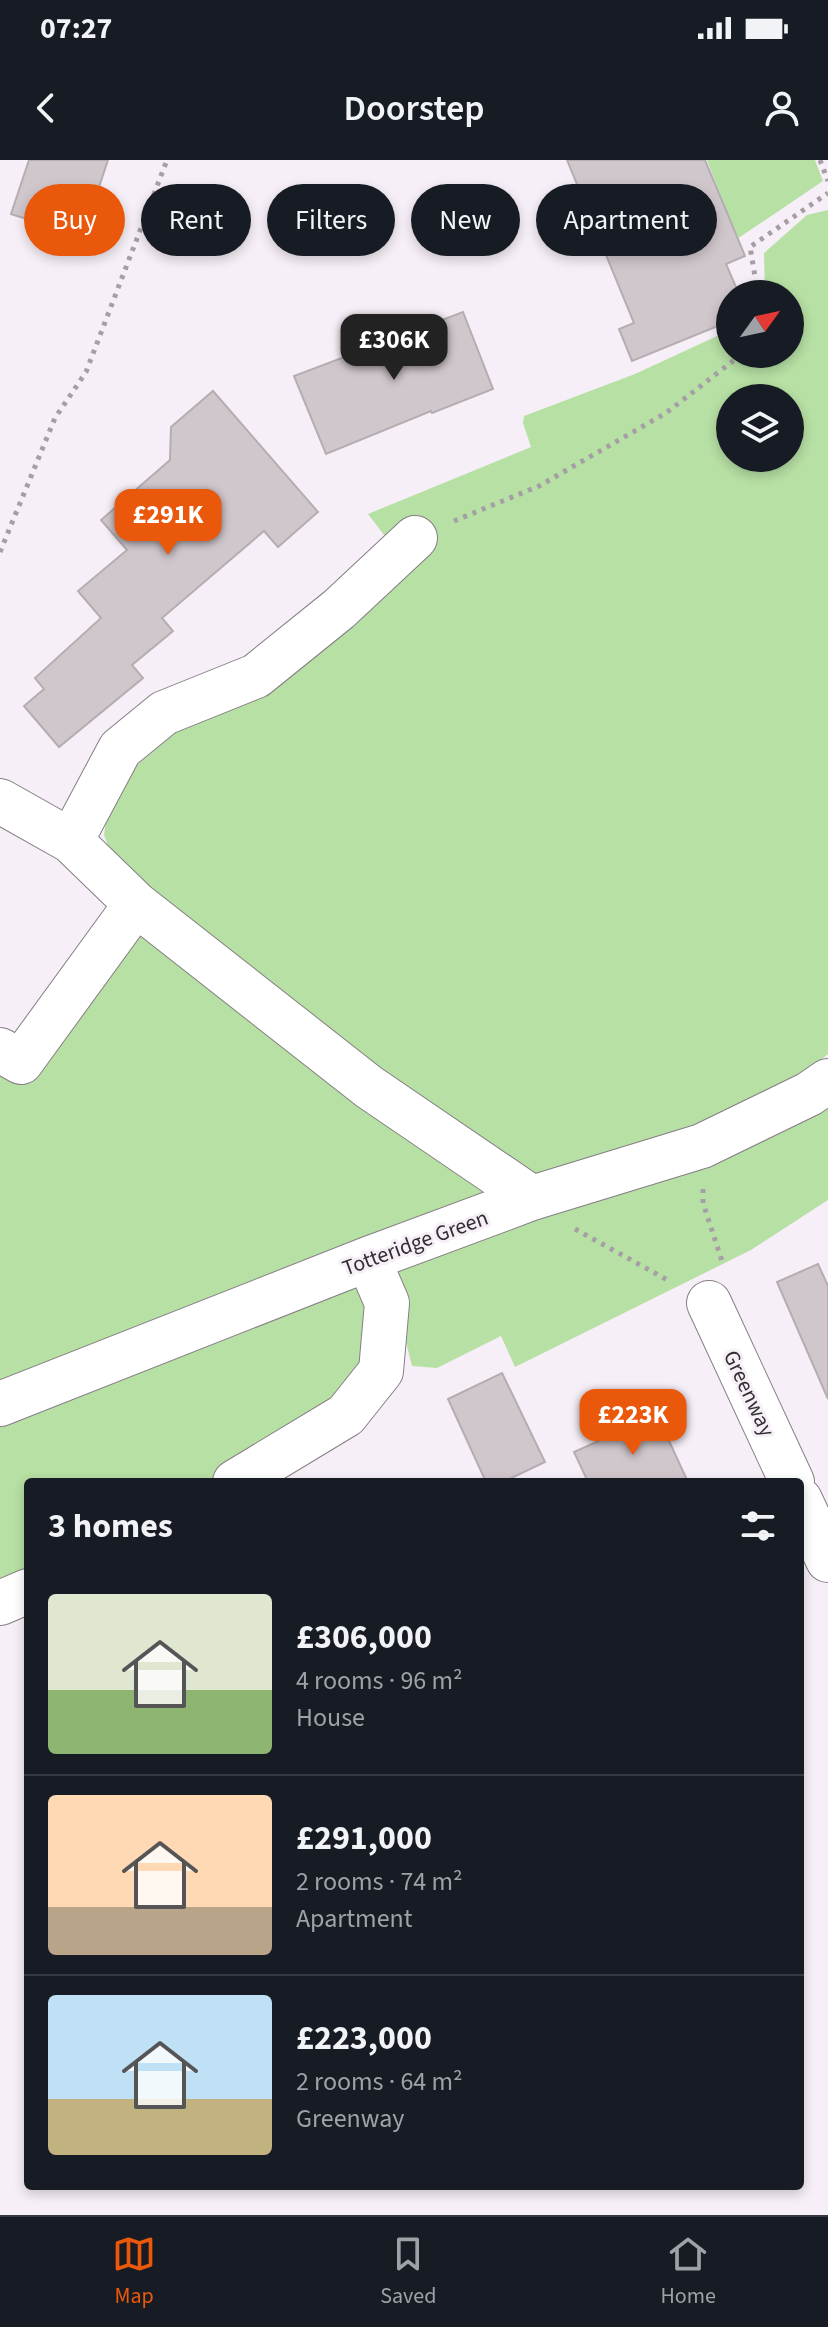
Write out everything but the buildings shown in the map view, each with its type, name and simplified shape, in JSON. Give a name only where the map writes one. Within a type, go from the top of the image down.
[{"type":"street","points":[[71,841],[120,749],[164,713],[256,676],[339,609],[415,538]]},
{"type":"street","points":[[0,801],[71,841],[136,904],[369,1087],[528,1200]]},
{"type":"street","points":[[0,1050],[21,1062],[136,904]]},
{"type":"street","name":"Totteridge Green","points":[[0,1404],[368,1259],[528,1200],[702,1146],[809,1094],[828,1081]]},
{"type":"street","points":[[242,1478],[346,1415],[381,1371],[387,1303],[368,1259]]},
{"type":"street","name":"Greenway","points":[[709,1303],[790,1478]]},
{"type":"street","points":[[804,1509],[828,1560]]},
{"type":"street","points":[[0,1603],[24,1593]]},
{"type":"path","points":[[0,552],[55,418],[86,372],[167,160]]},
{"type":"path","points":[[820,160],[828,181]]},
{"type":"path","points":[[756,280],[750,247],[828,193]]},
{"type":"path","points":[[415,538],[539,486],[666,413],[724,368]]},
{"type":"path","points":[[528,1200],[709,1303],[735,1290],[703,1203],[702,1146]]},
{"type":"green space","points":[[707,160],[815,160],[823,181],[737,239]]},
{"type":"green space","points":[[828,210],[828,1054],[734,1115],[531,1176],[477,1148],[113,859],[104,835],[108,807],[130,771],[192,719],[404,561],[368,514],[531,447],[523,423],[524,416],[635,374],[716,336],[716,368],[804,368],[804,280],[765,280],[764,253],[807,215]]},
{"type":"green space","points":[[144,932],[489,1193],[0,1386],[0,1077],[114,950]]},
{"type":"green space","points":[[828,1101],[828,1200],[751,1250],[515,1367],[501,1336],[437,1368],[412,1366],[386,1262]]},
{"type":"green space","points":[[362,1275],[371,1357],[341,1406],[272,1450],[215,1478],[24,1478],[24,1585],[0,1594],[0,1413]]}]
